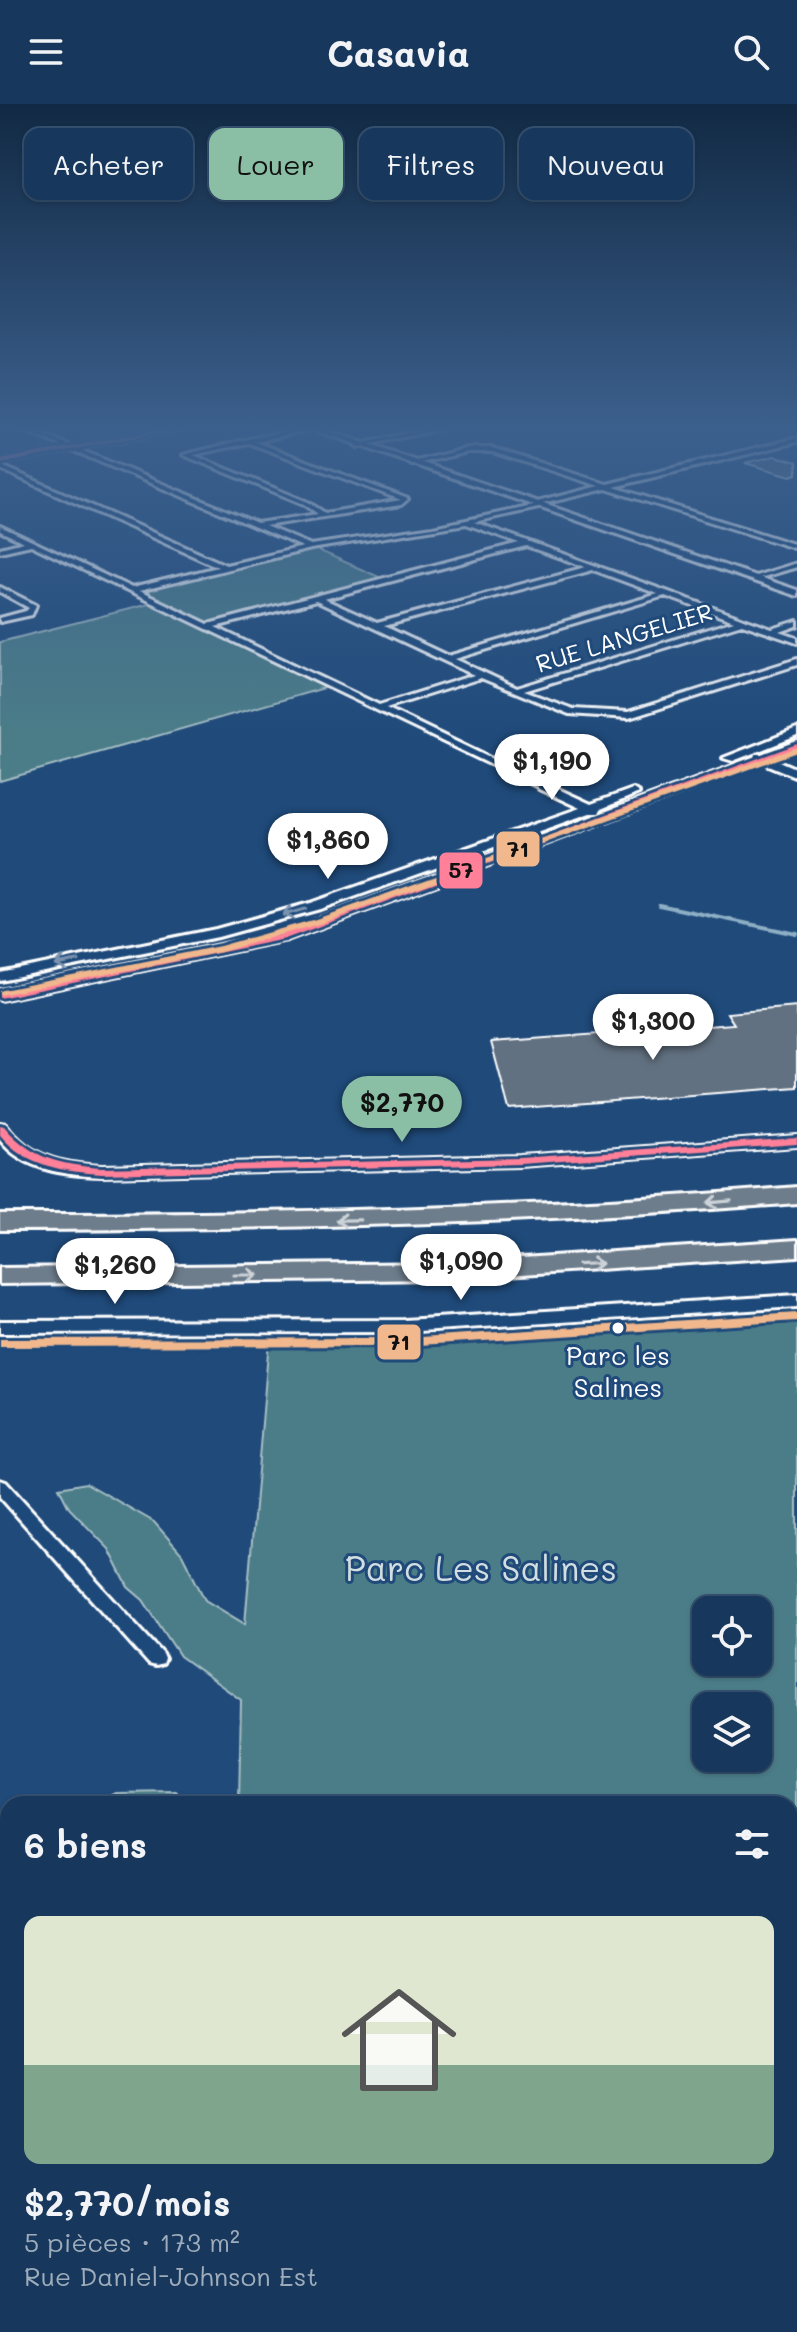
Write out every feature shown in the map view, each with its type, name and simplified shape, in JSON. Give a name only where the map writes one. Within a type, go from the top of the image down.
[{"type":"highway","points":[[0,1222],[422,1218],[797,1195]]},
{"type":"highway","points":[[0,1276],[447,1271],[797,1248]]},
{"type":"street","points":[[10,533],[607,816]]},
{"type":"street","points":[[150,533],[224,567]]},
{"type":"street","points":[[277,533],[311,547]]},
{"type":"street","points":[[129,591],[311,547],[403,533]]},
{"type":"street","points":[[496,533],[797,641]]},
{"type":"street","points":[[620,533],[797,593]]},
{"type":"street","points":[[754,533],[797,547]]},
{"type":"street","points":[[0,550],[31,543]]},
{"type":"street","points":[[206,627],[525,544]]},
{"type":"street","points":[[753,578],[797,565]]},
{"type":"street","points":[[376,626],[593,568]]},
{"type":"street","points":[[0,589],[33,607],[29,613],[0,620]]},
{"type":"street","points":[[447,659],[666,594]]},
{"type":"street","points":[[316,598],[516,691],[572,712],[629,715],[797,662]]},
{"type":"street","name":"RUE LANGELIER","points":[[516,691],[743,621]]},
{"type":"street","points":[[772,632],[797,623]]},
{"type":"street","points":[[377,708],[481,675]]},
{"type":"street","points":[[0,977],[232,930],[315,906],[797,732]]},
{"type":"street","points":[[0,995],[282,937],[797,746]]},
{"type":"street","points":[[745,751],[797,773]]},
{"type":"street","points":[[527,831],[550,809],[551,799],[543,786]]},
{"type":"street","points":[[0,1128],[17,1149],[42,1162],[73,1169],[114,1171],[520,1161],[797,1141]]},
{"type":"street","points":[[0,1327],[427,1325],[797,1301]]},
{"type":"street","points":[[0,1486],[156,1659]]},
{"type":"green space","points":[[311,547],[386,580],[207,627],[331,686],[0,781],[0,642],[153,603],[129,591]]},
{"type":"green space","name":"Parc Les Salines","points":[[797,1310],[797,1796],[239,1796],[241,1700],[180,1656],[143,1600],[128,1587],[109,1549],[69,1508],[59,1488],[86,1483],[154,1522],[182,1554],[205,1600],[245,1624],[269,1340],[374,1340]]},
{"type":"green space","points":[[177,1792],[180,1796],[110,1796],[116,1793]]},
{"type":"building","points":[[797,1007],[797,1087],[509,1109],[491,1042],[734,1024],[727,1013]]},
{"type":"waterway","points":[[659,905],[797,934]]},
{"type":"transit line","name":"57","points":[[0,995],[282,937],[797,746]]},
{"type":"transit line","name":"71","points":[[3,993],[221,949],[319,921],[797,749]]},
{"type":"transit line","name":"57","points":[[0,1128],[21,1149],[45,1162],[102,1171],[520,1161],[797,1141]]},
{"type":"transit line","name":"71","points":[[0,1343],[404,1342],[797,1317]]},
{"type":"place","name":"Parc les Salines","points":[[618,1328]]}]
